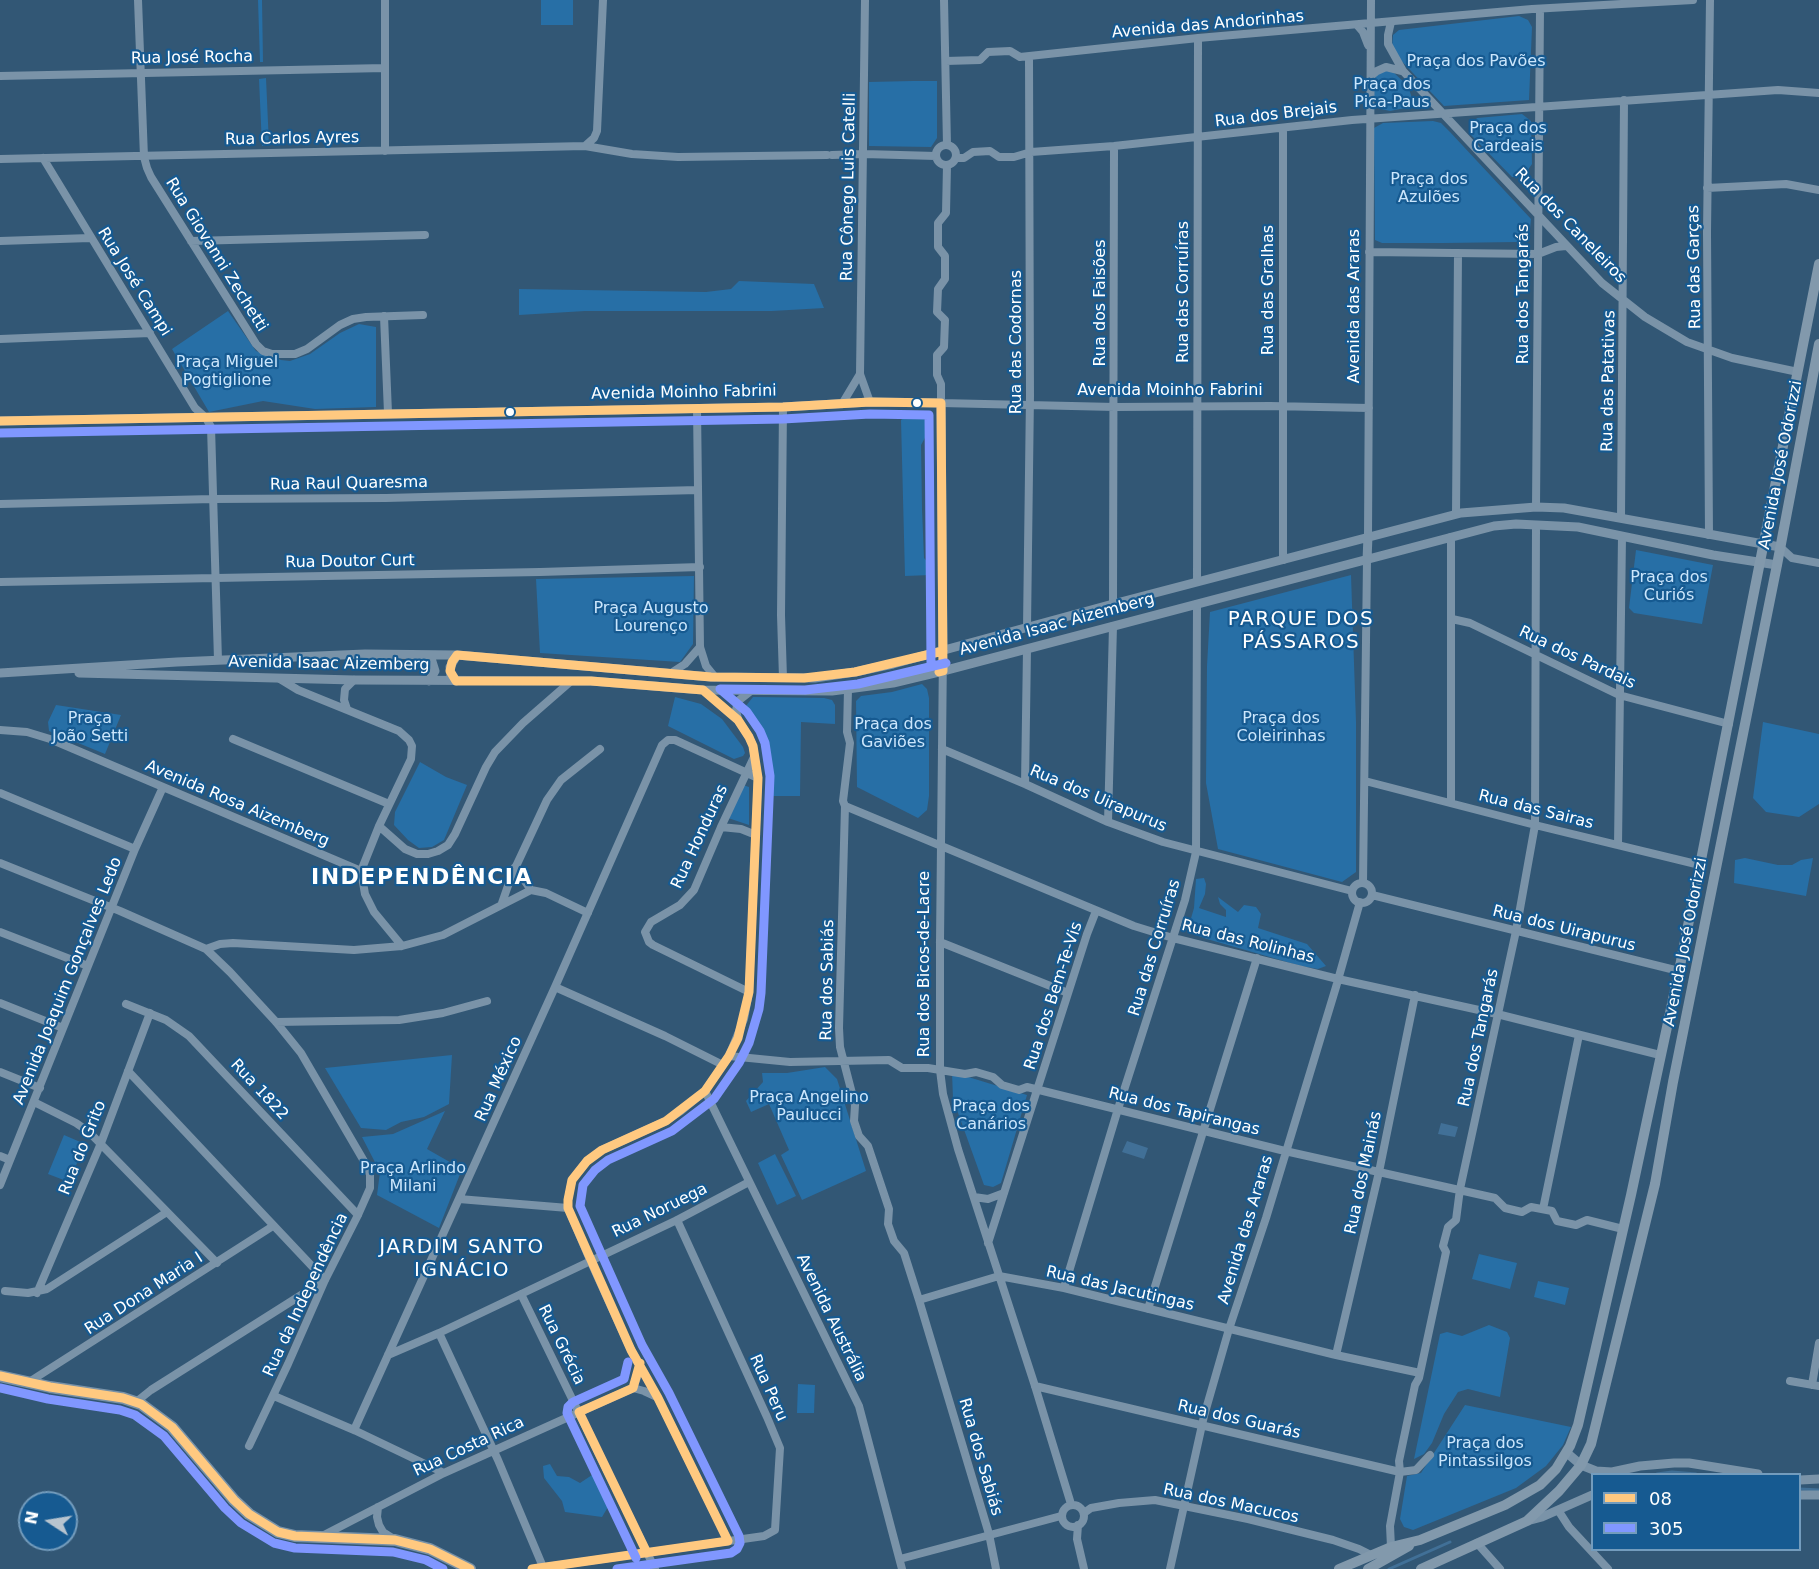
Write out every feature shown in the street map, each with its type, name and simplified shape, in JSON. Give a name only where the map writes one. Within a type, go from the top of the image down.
[{"type":"main road","name":"Avenida José Odorizzi","points":[[1420,1540],[1505,1505],[1540,1485],[1556,1469],[1568,1450],[1578,1425],[1679,971],[1819,264]]},
{"type":"main road","name":"Avenida José Odorizzi","points":[[1421,1569],[1527,1521],[1559,1491],[1581,1465],[1594,1434],[1655,1184],[1731,789],[1817,366],[1819,344]]},
{"type":"main road","points":[[0,1376],[136,1402],[172,1427],[234,1500],[249,1514],[278,1532],[295,1536],[395,1540],[430,1549],[470,1569]]},
{"type":"main road","points":[[1340,1569],[1391,1547],[1420,1540]]},
{"type":"main road","points":[[1368,1569],[1420,1540]]},
{"type":"street","name":"Rua Giovanni Zechetti","points":[[138,0],[144,157],[151,177],[256,344],[263,351],[286,356],[301,353],[340,325],[353,319],[423,315]]},
{"type":"street","points":[[385,0],[385,151]]},
{"type":"street","points":[[585,146],[594,138],[597,131],[603,0]]},
{"type":"street","name":"Rua Cônego Luis Catelli","points":[[865,0],[860,374],[870,402]]},
{"type":"street","points":[[944,0],[947,145]]},
{"type":"street","name":"Avenida das Araras","points":[[1368,536],[1371,0]]},
{"type":"street","name":"Avenida das Andorinhas","points":[[946,62],[980,60],[988,52],[1010,51],[1020,57],[1198,38],[1540,9],[1694,0]]},
{"type":"street","name":"Rua das Garças","points":[[1709,535],[1707,188],[1710,0]]},
{"type":"street","name":"Rua dos Tangarás","points":[[1536,507],[1540,9]]},
{"type":"street","name":"Rua dos Caneleiros","points":[[1391,22],[1388,44],[1403,71],[1566,246],[1623,301],[1687,342],[1732,358],[1798,372]]},
{"type":"street","name":"Avenida das Araras","points":[[1357,25],[1366,37],[1371,58]]},
{"type":"street","name":"Rua das Corruíras","points":[[1197,582],[1198,38]]},
{"type":"street","name":"Rua das Codornas","points":[[1027,627],[1031,152],[1029,56]]},
{"type":"street","points":[[1371,76],[1386,67],[1403,71]]},
{"type":"street","name":"Rua José Rocha","points":[[0,76],[385,69]]},
{"type":"street","name":"Rua dos Brejais","points":[[956,158],[964,158],[973,152],[990,151],[999,157],[1014,157],[1031,152],[1114,146],[1371,118],[1778,90],[1819,93]]},
{"type":"street","name":"Rua das Patativas","points":[[1621,518],[1624,100]]},
{"type":"street","name":"Rua das Gralhas","points":[[1282,560],[1283,129]]},
{"type":"street","points":[[947,145],[955,149],[956,158],[947,165],[941,164],[936,156],[940,147],[947,145]]},
{"type":"street","name":"Rua Carlos Ayres","points":[[0,159],[585,146],[632,154],[678,157],[864,154],[936,156]]},
{"type":"street","name":"Rua dos Faisões","points":[[1113,604],[1114,146]]},
{"type":"street","name":"Rua José Campi","points":[[43,158],[195,408],[206,418]]},
{"type":"street","points":[[941,404],[937,355],[944,346],[945,320],[937,312],[938,289],[945,279],[945,256],[938,247],[938,223],[946,213],[947,165]]},
{"type":"street","points":[[1707,188],[1786,184],[1819,190]]},
{"type":"street","points":[[191,241],[425,235]]},
{"type":"street","points":[[0,241],[90,238]]},
{"type":"street","points":[[1369,252],[1538,254],[1566,246]]},
{"type":"street","points":[[1455,514],[1458,253]]},
{"type":"street","points":[[384,316],[388,413]]},
{"type":"street","points":[[0,339],[150,333]]},
{"type":"street","name":"Rua Cônego Luis Catelli","points":[[842,404],[860,374]]},
{"type":"street","name":"Avenida Moinho Fabrini","points":[[0,421],[783,407],[870,402],[1030,406],[1369,408]]},
{"type":"street","name":"Rua dos Bicos-de-Lacre","points":[[941,404],[943,671],[939,942],[940,1070],[944,1102],[1071,1504]]},
{"type":"street","points":[[783,407],[781,615],[783,678]]},
{"type":"street","points":[[697,408],[700,647],[706,666],[715,677]]},
{"type":"street","points":[[206,418],[211,427],[218,660]]},
{"type":"street","name":"Rua Raul Quaresma","points":[[0,504],[397,498],[698,490]]},
{"type":"street","name":"Avenida Isaac Aizemberg","points":[[0,673],[353,654],[457,655],[715,677],[815,678],[892,664],[1368,536],[1455,514],[1490,509],[1563,508],[1780,547]]},
{"type":"street","name":"Rua dos Tangarás","points":[[1391,1547],[1390,1518],[1400,1472],[1399,1461],[1446,1252],[1443,1246],[1445,1237],[1448,1227],[1456,1220],[1460,1189],[1516,931],[1534,825],[1536,525]]},
{"type":"street","name":"Avenida Isaac Aizemberg","points":[[44,671],[280,679],[629,683],[703,690],[848,689],[893,683],[1027,650],[1494,526],[1578,527],[1777,565]]},
{"type":"street","points":[[1363,883],[1368,536]]},
{"type":"street","points":[[1618,844],[1622,536]]},
{"type":"street","points":[[1451,537],[1451,802]]},
{"type":"street","points":[[1780,547],[1792,558],[1819,563]]},
{"type":"street","points":[[1777,565],[1792,558]]},
{"type":"street","name":"Rua Doutor Curt","points":[[0,582],[700,567]]},
{"type":"street","name":"Rua das Corruíras","points":[[1064,1288],[1185,900],[1196,852],[1197,604]]},
{"type":"street","name":"Rua dos Pardais","points":[[1452,620],[1470,623],[1619,695],[1729,724]]},
{"type":"street","points":[[1108,822],[1113,626]]},
{"type":"street","points":[[671,674],[685,664],[700,647]]},
{"type":"street","points":[[1025,784],[1027,650]]},
{"type":"street","points":[[429,681],[435,670],[430,655]]},
{"type":"street","points":[[456,681],[450,667],[457,655]]},
{"type":"street","points":[[892,664],[898,672],[893,683]]},
{"type":"street","points":[[280,679],[298,690],[399,731],[412,746],[411,759],[361,871],[365,894],[374,912],[402,946]]},
{"type":"street","points":[[347,709],[344,700],[345,689],[354,680]]},
{"type":"street","points":[[380,826],[405,849],[417,854],[428,854],[448,845],[495,752],[523,723],[570,682]]},
{"type":"street","name":"Rua dos Sabiás","points":[[848,689],[847,732],[850,743],[849,765],[844,784],[840,1047],[855,1105],[854,1121],[859,1136],[868,1146],[889,1209],[888,1224],[894,1241],[904,1253],[919,1300],[988,1534],[996,1569]]},
{"type":"street","points":[[703,690],[738,720]]},
{"type":"street","points":[[532,1569],[728,1541],[658,1398],[631,1350],[568,1208],[572,1180],[587,1161],[602,1150],[666,1121],[705,1091],[729,1056],[744,1019],[749,992],[758,778],[753,746],[738,720],[736,710],[738,701],[752,690]]},
{"type":"street","name":"Avenida Rosa Aizemberg","points":[[0,730],[27,732],[50,740],[361,871]]},
{"type":"street","points":[[233,739],[389,804]]},
{"type":"street","name":"Rua México","points":[[354,1430],[662,745],[668,740],[675,740],[745,773]]},
{"type":"street","points":[[502,903],[515,867],[554,790],[569,773],[600,749]]},
{"type":"street","name":"Rua dos Uirapurus","points":[[942,749],[1108,822],[1196,852],[1352,891]]},
{"type":"street","name":"Rua Honduras","points":[[749,992],[653,945],[646,937],[647,927],[651,922],[680,905],[694,890],[720,827],[754,757]]},
{"type":"street","points":[[745,773],[758,778]]},
{"type":"street","name":"Rua das Sairas","points":[[1365,780],[1534,825],[1700,865]]},
{"type":"street","name":"Avenida Joaquim Gonçalves Ledo","points":[[0,1185],[135,849],[163,787]]},
{"type":"street","points":[[0,793],[135,849]]},
{"type":"street","name":"Rua das Rolinhas","points":[[845,806],[1096,911],[1173,938],[1660,1055]]},
{"type":"street","points":[[720,827],[741,829],[756,835]]},
{"type":"street","name":"Rua da Independência","points":[[0,863],[206,949],[276,1022],[310,1068],[368,1168],[370,1188],[249,1446]]},
{"type":"street","points":[[515,867],[531,890]]},
{"type":"street","points":[[1363,883],[1369,885],[1372,895],[1366,902],[1360,902],[1354,899],[1352,891],[1356,884],[1363,883]]},
{"type":"street","points":[[206,949],[220,944],[233,943],[354,950],[402,946],[443,935],[531,890],[546,893],[588,913]]},
{"type":"street","name":"Rua dos Uirapurus","points":[[1372,895],[1679,971]]},
{"type":"street","name":"Avenida das Araras","points":[[1170,1569],[1201,1425],[1229,1329],[1266,1218],[1360,902]]},
{"type":"street","name":"Rua dos Bem-Te-Vis","points":[[988,1243],[1096,911]]},
{"type":"street","points":[[0,932],[88,966]]},
{"type":"street","points":[[939,942],[1068,993]]},
{"type":"street","points":[[1148,1309],[1257,958]]},
{"type":"street","points":[[555,987],[665,1036],[723,1065]]},
{"type":"street","name":"Rua dos Mainás","points":[[1336,1355],[1379,1172],[1414,995]]},
{"type":"street","points":[[276,1022],[399,1020],[443,1013],[487,1000]]},
{"type":"street","points":[[0,1003],[63,1028]]},
{"type":"street","name":"Rua 1822","points":[[126,1004],[178,1027],[189,1036],[358,1215]]},
{"type":"street","name":"Rua do Grito","points":[[37,1293],[101,1143],[150,1013]]},
{"type":"street","points":[[1579,1035],[1543,1209],[1552,1211],[1557,1221],[1576,1225],[1587,1220],[1623,1228]]},
{"type":"street","name":"Rua dos Tapirangas","points":[[729,1056],[790,1062],[889,1060],[902,1068],[965,1074],[976,1072],[993,1077],[1002,1085],[1019,1090],[1027,1087],[1285,1151],[1460,1189],[1495,1198],[1505,1208],[1522,1212],[1532,1206],[1543,1209]]},
{"type":"street","points":[[128,1071],[325,1280],[136,1402]]},
{"type":"street","points":[[0,1072],[40,1088]]},
{"type":"street","name":"Avenida Austrália","points":[[705,1091],[859,1406],[902,1569]]},
{"type":"street","points":[[34,1102],[76,1123],[101,1143],[217,1263]]},
{"type":"street","points":[[0,1156],[10,1160]]},
{"type":"street","name":"Rua Noruega","points":[[388,1355],[677,1220],[749,1182]]},
{"type":"street","points":[[974,1197],[988,1199],[1004,1193]]},
{"type":"street","points":[[459,1199],[568,1208]]},
{"type":"street","points":[[5,1291],[37,1293],[47,1289],[167,1212]]},
{"type":"street","name":"Rua Peru","points":[[677,1220],[768,1417],[780,1448],[775,1530],[764,1536],[728,1541]]},
{"type":"street","name":"Rua Dona Maria I","points":[[28,1383],[273,1226]]},
{"type":"street","name":"Rua das Jacutingas","points":[[919,1300],[999,1276],[1064,1288],[1336,1355],[1420,1372]]},
{"type":"street","name":"Rua Grécia","points":[[521,1294],[655,1569]]},
{"type":"street","points":[[439,1333],[493,1450],[543,1567]]},
{"type":"street","points":[[1790,1381],[1815,1386],[1819,1342]]},
{"type":"street","points":[[640,1363],[633,1388],[658,1398]]},
{"type":"street","name":"Rua dos Guarás","points":[[1035,1386],[1400,1472]]},
{"type":"street","name":"Rua Costa Rica","points":[[320,1537],[444,1473],[633,1388]]},
{"type":"street","points":[[274,1396],[354,1430],[444,1473]]},
{"type":"street","points":[[1568,1450],[1581,1465],[1596,1472],[1689,1463],[1752,1473]]},
{"type":"street","points":[[1400,1472],[1416,1470],[1430,1455]]},
{"type":"street","points":[[1801,1480],[1819,1479]]},
{"type":"street","points":[[1801,1495],[1819,1495]]},
{"type":"street","points":[[1527,1521],[1591,1496]]},
{"type":"street","name":"Rua dos Macucos","points":[[1084,1513],[1091,1508],[1155,1500],[1333,1540],[1371,1555]]},
{"type":"street","points":[[1071,1504],[1080,1507],[1084,1513],[1083,1520],[1078,1525],[1067,1526],[1061,1516],[1063,1510],[1071,1504]]},
{"type":"street","points":[[378,1507],[376,1517],[379,1526],[383,1532],[395,1540]]},
{"type":"street","points":[[1558,1510],[1591,1550]]},
{"type":"street","points":[[900,1559],[1061,1516]]},
{"type":"street","points":[[1078,1525],[1077,1539],[1084,1569]]},
{"type":"street","points":[[1477,1543],[1500,1569]]},
{"type":"street","points":[[1592,1551],[1608,1569]]},
{"type":"green space","points":[[258,0],[262,0],[263,62],[260,62]]},
{"type":"green space","points":[[541,0],[573,0],[573,25],[541,25]]},
{"type":"green space","name":"Praça dos Pavões","points":[[1519,16],[1528,20],[1532,27],[1529,100],[1444,106],[1395,54],[1392,47],[1393,35],[1399,30]]},
{"type":"green space","name":"Praça dos Pica-Paus","points":[[1383,70],[1391,70],[1408,86],[1413,101],[1410,107],[1390,111],[1381,109],[1374,96],[1374,81],[1377,74]]},
{"type":"green space","points":[[266,78],[269,145],[262,146],[259,79]]},
{"type":"green space","points":[[937,81],[937,138],[931,147],[869,146],[869,82]]},
{"type":"green space","name":"Praça dos Cardeais","points":[[1522,114],[1531,121],[1532,164],[1525,174],[1512,177],[1471,135],[1471,126],[1477,118]]},
{"type":"green space","name":"Praça dos Azulões","points":[[1433,121],[1441,123],[1450,132],[1531,219],[1529,238],[1517,242],[1444,243],[1382,243],[1375,240],[1374,128],[1383,123]]},
{"type":"green space","points":[[739,281],[814,284],[824,308],[772,311],[585,311],[519,315],[519,289],[706,292],[731,289]]},
{"type":"green space","name":"Praça Miguel Pogtiglione","points":[[228,311],[256,351],[290,361],[310,354],[340,333],[359,324],[376,327],[376,407],[315,409],[263,401],[209,412],[172,349]]},
{"type":"green space","points":[[909,414],[924,416],[925,421],[926,436],[921,445],[922,509],[924,558],[932,567],[931,575],[905,576],[901,420]]},
{"type":"green space","name":"Praça dos Curiós","points":[[1636,550],[1713,565],[1702,624],[1634,613],[1629,608]]},
{"type":"green space","name":"Praça dos Coleirinhas","points":[[1351,575],[1356,722],[1356,872],[1342,882],[1218,849],[1206,783],[1207,666],[1210,612]]},
{"type":"green space","name":"Praça Augusto Lourenço","points":[[694,576],[693,644],[680,662],[540,653],[536,579]]},
{"type":"green space","name":"Praça dos Gaviões","points":[[922,684],[927,689],[929,698],[929,796],[927,810],[918,818],[857,787],[856,701],[861,696],[892,692]]},
{"type":"green space","points":[[675,697],[701,704],[722,719],[743,747],[745,753],[743,756],[734,759],[668,726]]},
{"type":"green space","points":[[753,697],[824,698],[832,700],[835,705],[835,724],[801,722],[800,796],[768,796],[767,758],[761,740],[745,714],[745,707]]},
{"type":"green space","name":"Praça João Setti","points":[[56,705],[121,715],[105,754],[49,731],[48,722]]},
{"type":"green space","points":[[1763,722],[1819,734],[1819,804],[1799,817],[1766,812],[1753,798]]},
{"type":"green space","points":[[420,762],[446,777],[467,785],[444,840],[432,847],[419,848],[394,825],[395,812]]},
{"type":"green space","points":[[743,785],[749,787],[749,825],[728,818]]},
{"type":"green space","points":[[1745,858],[1778,865],[1792,865],[1801,860],[1813,858],[1806,896],[1734,883],[1735,860]]},
{"type":"green space","points":[[1204,878],[1205,894],[1199,908],[1226,917],[1226,910],[1220,904],[1218,897],[1238,912],[1244,905],[1256,907],[1261,914],[1258,928],[1307,944],[1326,966],[1318,969],[1301,966],[1187,932],[1194,908],[1196,879]]},
{"type":"green space","points":[[452,1055],[449,1104],[424,1117],[401,1122],[386,1130],[361,1128],[325,1068]]},
{"type":"green space","name":"Praça Angelino Paulucci","points":[[825,1067],[837,1079],[866,1171],[802,1200],[781,1155],[789,1150],[769,1104],[751,1112],[746,1101],[763,1082],[762,1073],[787,1073]]},
{"type":"green space","name":"Praça dos Canários","points":[[952,1072],[1027,1095],[1001,1183],[993,1187],[984,1185],[953,1099]]},
{"type":"green space","name":"Praça Arlindo Milani","points":[[445,1111],[427,1149],[462,1169],[439,1228],[377,1195],[380,1172],[362,1137],[393,1134]]},
{"type":"green space","points":[[64,1135],[85,1144],[69,1182],[48,1174]]},
{"type":"green space","points":[[775,1154],[796,1196],[777,1205],[758,1163]]},
{"type":"green space","points":[[1479,1254],[1517,1263],[1510,1289],[1472,1279]]},
{"type":"green space","points":[[1538,1281],[1569,1288],[1565,1305],[1534,1297]]},
{"type":"green space","points":[[1489,1325],[1507,1332],[1510,1338],[1500,1397],[1468,1389],[1458,1392],[1444,1414],[1432,1443],[1424,1454],[1414,1459],[1440,1334],[1447,1332],[1462,1336]]},
{"type":"green space","points":[[798,1384],[815,1385],[814,1413],[797,1413]]},
{"type":"green space","name":"Praça dos Pintassilgos","points":[[1465,1405],[1571,1427],[1563,1445],[1546,1466],[1516,1488],[1413,1530],[1404,1527],[1400,1519],[1407,1476],[1421,1473]]},
{"type":"green space","points":[[550,1464],[557,1476],[569,1477],[580,1483],[598,1471],[611,1502],[602,1517],[565,1512],[562,1501],[544,1478],[543,1466]]},
{"type":"shaded area","points":[[1441,1123],[1458,1127],[1455,1137],[1438,1134]]},
{"type":"shaded area","points":[[1127,1141],[1148,1148],[1144,1159],[1122,1152]]},
{"type":"waterway","points":[[1664,1473],[1684,1473]]},
{"type":"waterway","points":[[1801,1489],[1819,1490]]},
{"type":"waterway","points":[[1389,1569],[1450,1542]]},
{"type":"transit line","name":"08","points":[[0,421],[783,407],[870,402],[941,403]]},
{"type":"transit line","name":"08","points":[[939,672],[943,671],[941,403]]},
{"type":"transit line","name":"305","points":[[0,433],[783,419],[870,414],[929,415],[931,663]]},
{"type":"transit line","name":"08","points":[[532,1569],[728,1541],[658,1398],[631,1350],[568,1208],[568,1200],[572,1180],[587,1161],[602,1150],[666,1121],[705,1091],[729,1056],[738,1038],[749,992],[758,778],[753,746],[749,737],[738,720],[703,690],[591,681],[456,681],[450,671],[452,662],[457,655],[711,677],[804,678],[855,672],[943,651]]},
{"type":"transit line","name":"305","points":[[617,1569],[731,1553],[740,1543],[739,1536],[669,1393],[642,1345],[580,1206],[583,1185],[595,1170],[608,1160],[672,1131],[714,1099],[739,1063],[749,1043],[759,1009],[770,776],[765,743],[760,731],[747,712],[720,689],[805,690],[858,684],[946,663]]},
{"type":"transit line","name":"305","points":[[628,1362],[624,1379],[573,1402],[568,1407],[567,1413],[636,1558]]},
{"type":"transit line","name":"08","points":[[640,1363],[633,1388],[579,1412],[647,1553]]},
{"type":"transit line","name":"08","points":[[0,1376],[50,1387],[123,1398],[141,1404],[172,1427],[234,1500],[249,1514],[278,1532],[295,1536],[395,1540],[430,1549],[470,1569]]},
{"type":"transit line","name":"305","points":[[0,1388],[48,1399],[120,1410],[135,1415],[164,1436],[225,1508],[241,1523],[274,1543],[295,1548],[393,1552],[426,1560],[443,1569]]},
{"type":"district","name":"PARQUE DOS PÁSSAROS","points":[[1301,632]]},
{"type":"district","name":"INDEPENDÊNCIA","points":[[422,878]]},
{"type":"district","name":"JARDIM SANTO IGNÁCIO","points":[[462,1260]]}]
